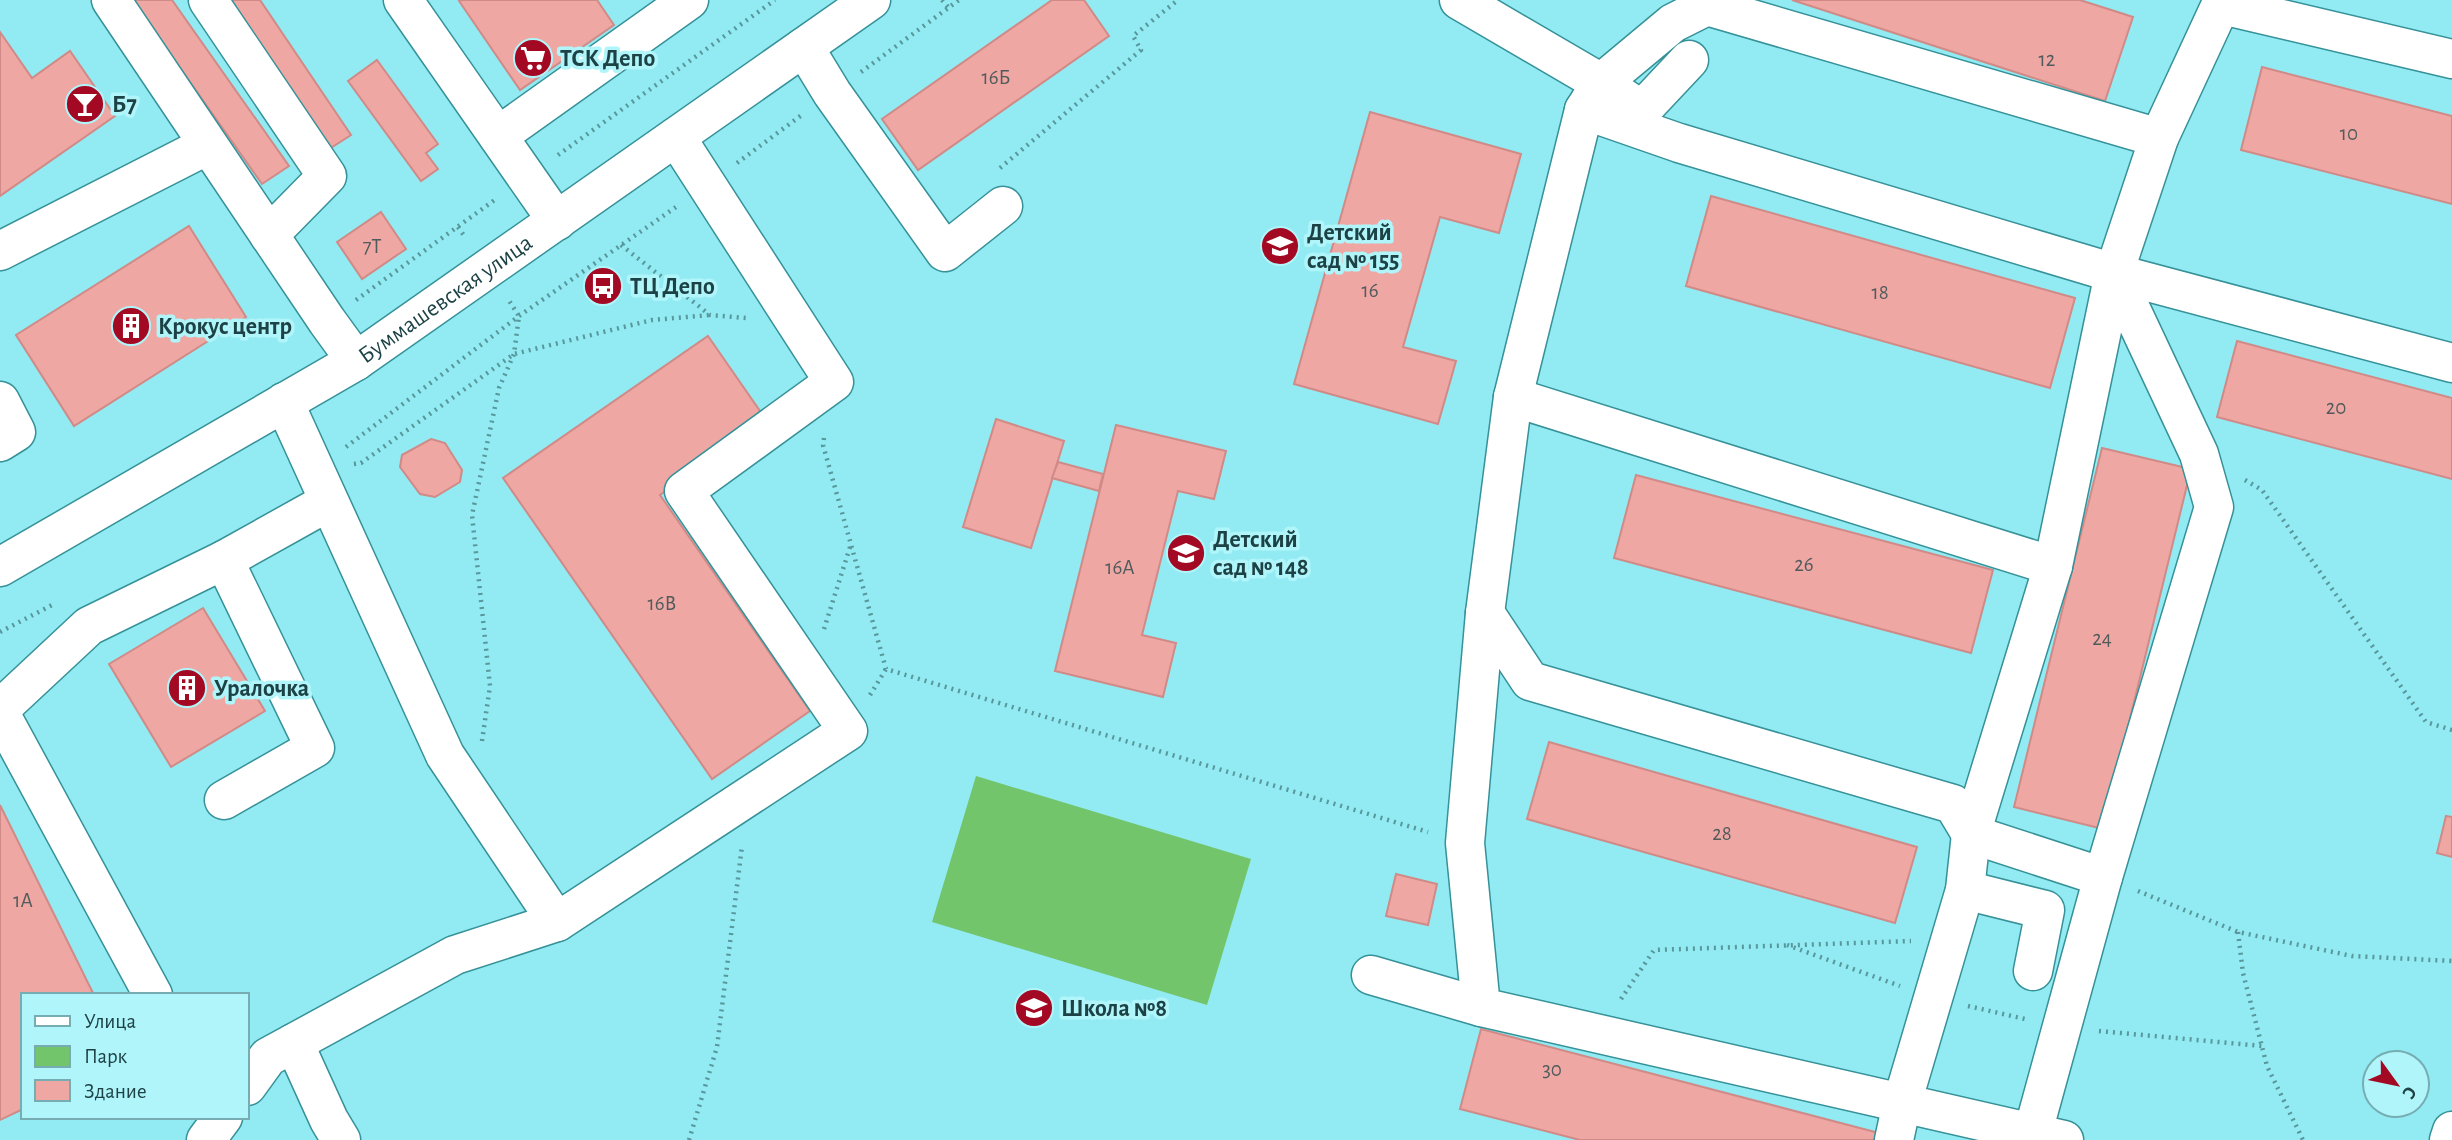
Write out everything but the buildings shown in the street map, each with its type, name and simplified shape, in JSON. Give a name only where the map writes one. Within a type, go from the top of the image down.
[{"type":"street","points":[[111,0],[356,361]]},
{"type":"street","points":[[208,0],[327,176],[269,235]]},
{"type":"street","points":[[403,0],[557,221]]},
{"type":"street","points":[[498,136],[689,0]]},
{"type":"street","name":"Буммашевская улица","points":[[0,567],[356,361],[871,0]]},
{"type":"street","points":[[1459,0],[1592,97],[1679,143],[2114,272],[2452,363]]},
{"type":"street","points":[[1894,1140],[1902,1103],[1965,890],[1971,834],[2053,566],[2114,272],[2159,138],[2222,3],[2452,59]]},
{"type":"street","points":[[1481,1007],[1465,843],[1485,613],[1513,397],[1592,97],[1673,23],[1707,6],[2159,138]]},
{"type":"street","points":[[804,47],[832,93],[944,252],[1003,206]]},
{"type":"street","points":[[1592,97],[1642,110],[1689,60]]},
{"type":"street","points":[[248,1085],[268,1057],[455,955],[557,922],[848,731],[684,491],[834,382],[676,137]]},
{"type":"street","points":[[0,251],[208,145]]},
{"type":"street","points":[[1371,975],[1481,1007],[2048,1136],[2062,1028],[2103,877],[2214,507],[2199,454],[2114,272]]},
{"type":"street","points":[[1513,397],[2053,566]]},
{"type":"street","points":[[0,401],[16,432],[0,443]]},
{"type":"street","points":[[284,402],[445,755],[557,922]]},
{"type":"street","points":[[152,993],[0,711],[89,626],[223,560],[322,486]]},
{"type":"street","points":[[223,560],[316,748],[224,800]]},
{"type":"street","points":[[1485,613],[1530,681],[1953,804],[1971,834],[2103,877]]},
{"type":"street","points":[[1965,890],[2045,909],[2033,971]]},
{"type":"street","points":[[294,1043],[341,1140]]},
{"type":"street","points":[[2449,1140],[2452,1131]]},
{"type":"path","points":[[943,0],[948,7]]},
{"type":"path","points":[[322,486],[519,316],[707,185],[958,0]]},
{"type":"path","points":[[1003,206],[985,180],[1142,50],[1133,36],[1178,0]]},
{"type":"path","points":[[621,245],[710,316]]},
{"type":"path","points":[[474,799],[490,686],[472,515],[499,388],[514,354],[519,316]]},
{"type":"path","points":[[322,486],[361,463],[514,354],[592,337],[652,320],[710,316],[796,322]]},
{"type":"path","points":[[834,382],[823,445],[886,669],[1465,843]]},
{"type":"path","points":[[2199,454],[2262,490],[2426,722],[2452,730]]},
{"type":"path","points":[[810,676],[851,543]]},
{"type":"path","points":[[0,632],[63,600]]},
{"type":"path","points":[[689,1140],[717,1047],[748,797]]},
{"type":"path","points":[[2103,877],[2238,932],[2352,956],[2452,961]]},
{"type":"path","points":[[2238,932],[2243,973],[2267,1066],[2303,1140]]},
{"type":"path","points":[[1599,1034],[1654,950],[1950,940]]},
{"type":"path","points":[[1787,945],[1933,998],[2062,1028],[2262,1046]]},
{"type":"green space","points":[[976,776],[1251,859],[1207,1005],[932,922]]},
{"type":"place","name":"ТСК Депо","points":[[533,58]]},
{"type":"place","name":"Б7","points":[[85,104]]},
{"type":"place","name":"Детский сад № 155","points":[[1280,246]]},
{"type":"place","name":"ТЦ Депо","points":[[603,286]]},
{"type":"place","name":"Крокус центр","points":[[131,326]]},
{"type":"place","name":"Детский сад № 148","points":[[1186,553]]},
{"type":"place","name":"Уралочка","points":[[187,688]]},
{"type":"place","name":"Школа №8","points":[[1034,1008]]}]
